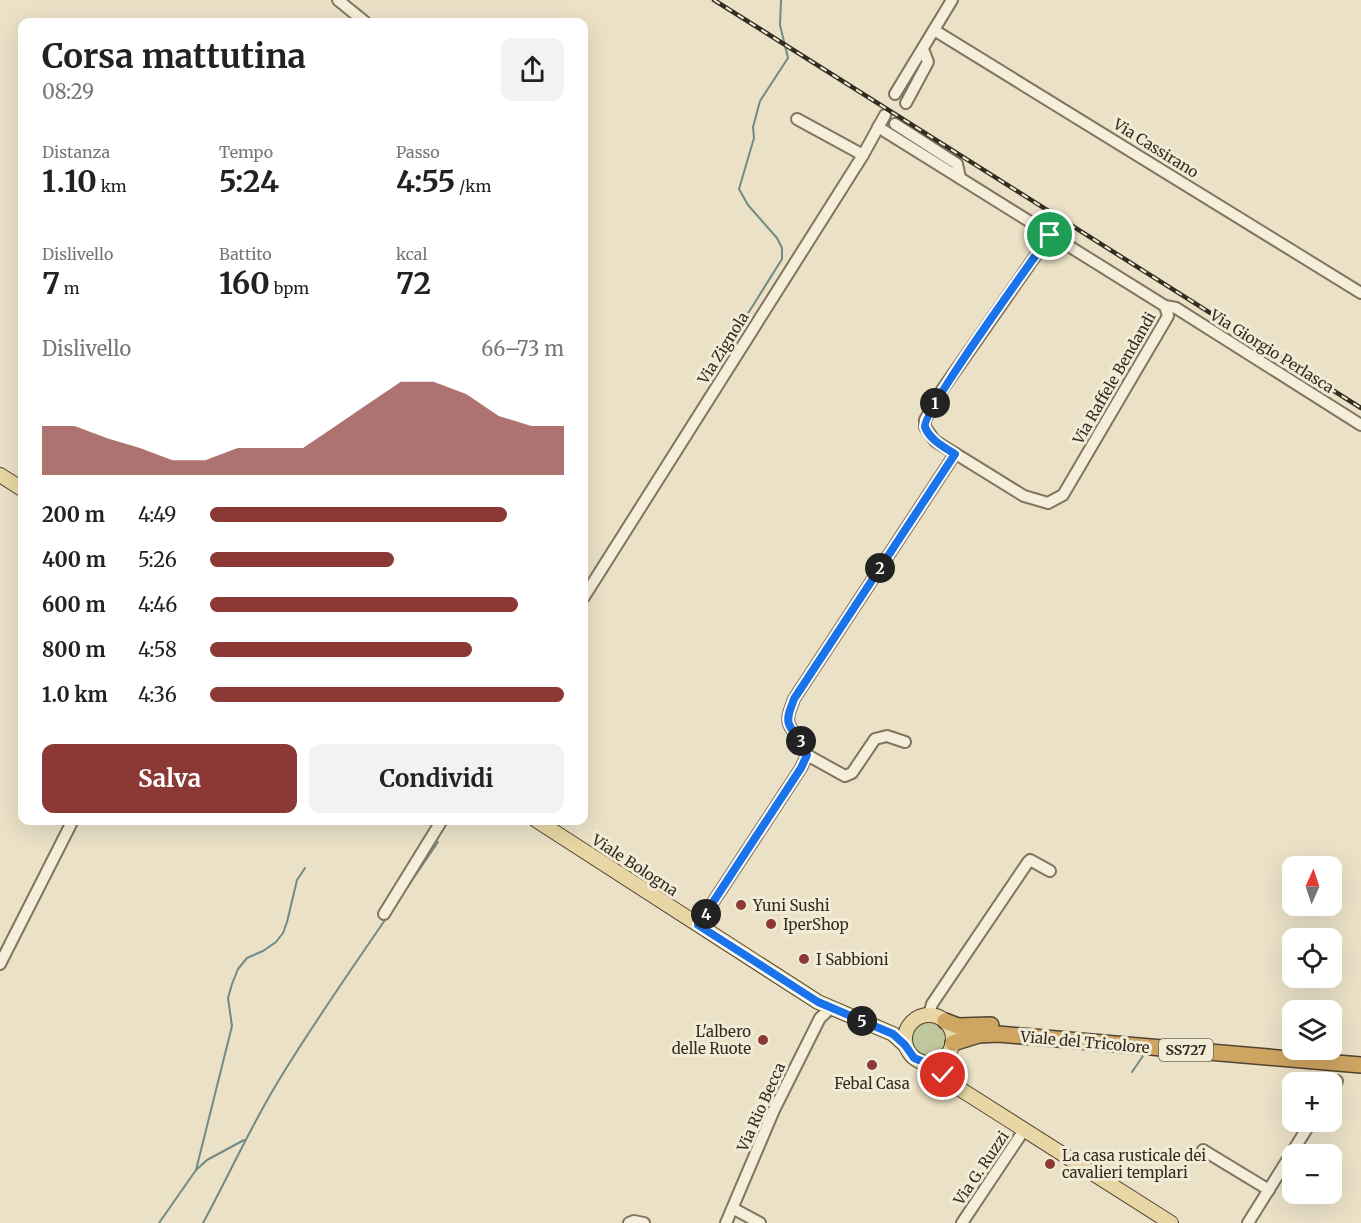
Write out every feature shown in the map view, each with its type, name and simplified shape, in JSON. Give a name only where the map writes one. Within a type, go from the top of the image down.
[{"type":"highway","name":"Viale del Tricolore","points":[[945,1021],[958,1026],[1011,1026],[1282,1048]]},
{"type":"highway","name":"Viale del Tricolore","points":[[951,1048],[979,1035],[998,1034],[1361,1065]]},
{"type":"highway","points":[[1342,1053],[1361,1055]]},
{"type":"main road","points":[[0,474],[18,486]]},
{"type":"main road","name":"Viale Bologna","points":[[544,825],[818,1002],[835,1010]]},
{"type":"main road","points":[[835,1010],[883,1023],[898,1024],[929,1015],[945,1021],[952,1031],[950,1069],[960,1089]]},
{"type":"main road","points":[[835,1010],[893,1034],[914,1058],[929,1064],[960,1089],[1171,1223]]},
{"type":"main road","points":[[905,1045],[905,1034],[914,1020]]},
{"type":"main road","points":[[929,1064],[943,1059],[951,1048]]},
{"type":"street","points":[[339,0],[360,18]]},
{"type":"street","points":[[896,94],[952,0]]},
{"type":"street","name":"Via Cassirano","points":[[933,30],[1361,293]]},
{"type":"street","points":[[906,103],[928,62],[923,49]]},
{"type":"street","name":"Via Zignola","points":[[588,591],[863,154],[885,115]]},
{"type":"street","points":[[797,119],[863,154]]},
{"type":"street","points":[[895,124],[957,164],[960,178]]},
{"type":"street","name":"Via Raffele Bendandi","points":[[878,127],[1165,306],[1168,316],[1062,495],[1047,503],[1024,496],[935,441],[925,427],[925,420],[942,390],[1050,235]]},
{"type":"street","name":"Via Giorgio Perlasca","points":[[1165,306],[1176,308],[1361,425]]},
{"type":"street","points":[[905,742],[886,736],[875,740],[852,773],[845,776],[807,755],[789,723],[789,714],[794,699],[955,454]]},
{"type":"street","points":[[698,925],[801,768],[807,755]]},
{"type":"street","points":[[0,964],[70,825]]},
{"type":"street","points":[[384,914],[439,825]]},
{"type":"street","points":[[929,1015],[932,1004],[1028,862],[1030,860],[1050,871]]},
{"type":"street","name":"Via Rio Becca","points":[[726,1223],[734,1209],[774,1110],[820,1018],[835,1010]]},
{"type":"street","name":"Via G. Ruzzi","points":[[962,1223],[1024,1130]]},
{"type":"street","points":[[1248,1223],[1305,1132]]},
{"type":"street","points":[[1203,1150],[1269,1190]]},
{"type":"street","points":[[734,1209],[760,1223]]},
{"type":"street","points":[[629,1223],[634,1221],[644,1223]]},
{"type":"green space","points":[[929,1020],[943,1025],[948,1039],[943,1053],[929,1058],[915,1053],[910,1039],[915,1025]]},
{"type":"waterway","points":[[742,323],[782,259],[782,248],[777,238],[748,205],[739,189],[754,138],[753,127],[760,101],[788,58],[780,25],[781,0]]},
{"type":"waterway","points":[[402,895],[438,842]]},
{"type":"waterway","points":[[159,1223],[196,1170],[232,1026],[228,998],[238,969],[247,958],[276,942],[283,933],[297,880],[305,868]]},
{"type":"waterway","points":[[203,1223],[276,1085],[387,917]]},
{"type":"waterway","points":[[1132,1072],[1145,1053]]},
{"type":"waterway","points":[[196,1170],[207,1160],[244,1140]]},
{"type":"railway","points":[[714,0],[1361,408]]},
{"type":"place","name":"Yuni Sushi","points":[[741,905]]},
{"type":"place","name":"IperShop","points":[[771,924]]},
{"type":"place","name":"I Sabbioni","points":[[804,959]]},
{"type":"place","name":"L'albero delle Ruote","points":[[763,1040]]},
{"type":"place","name":"Febal Casa","points":[[872,1065]]},
{"type":"place","name":"La casa rusticale dei cavalieri templari","points":[[1050,1164]]},
{"type":"route","points":[[943,1075],[929,1064],[914,1058],[893,1034],[818,1002],[698,925],[801,768],[807,755],[789,723],[789,714],[794,699],[955,454],[935,441],[925,427],[925,420],[942,390],[1050,235]]}]
